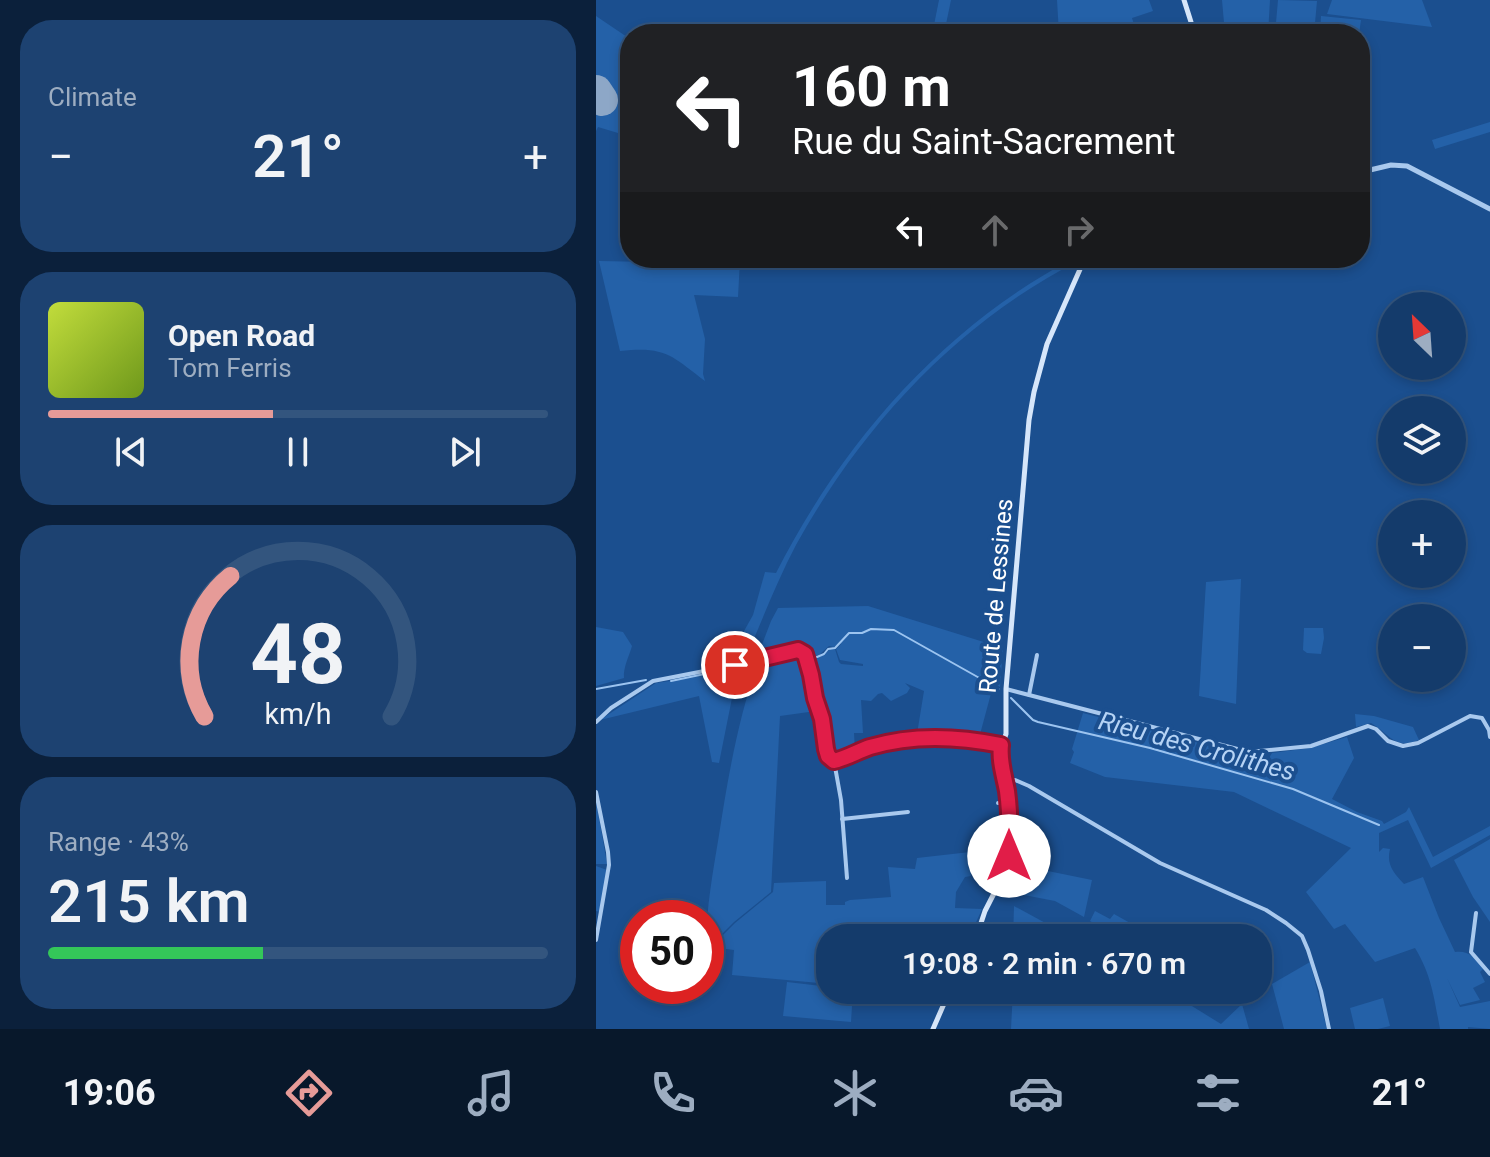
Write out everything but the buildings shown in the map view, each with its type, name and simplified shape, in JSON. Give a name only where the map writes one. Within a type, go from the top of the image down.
[{"type":"main road","points":[[1184,0],[1191,24]]},
{"type":"main road","name":"Route de Lessines","points":[[981,924],[1007,868],[1010,834],[1001,745],[1006,734],[1006,689],[1029,420],[1047,344],[1081,268]]},
{"type":"main road","points":[[933,1029],[944,1004]]},
{"type":"street","points":[[1370,170],[1391,165],[1407,166],[1490,209]]},
{"type":"street","points":[[596,722],[611,708],[653,681],[798,650],[805,654],[822,719],[826,749],[834,761],[841,800],[847,878]]},
{"type":"street","points":[[1029,695],[1037,655]]},
{"type":"street","points":[[1006,689],[1249,752],[1311,746],[1368,726],[1396,745],[1410,745],[1470,716],[1482,718],[1490,737]]},
{"type":"street","points":[[834,761],[907,738],[1001,745]]},
{"type":"street","points":[[1005,781],[1015,780],[1037,790],[1160,863],[1266,910],[1286,923],[1302,936],[1308,950],[1329,1029]]},
{"type":"street","points":[[596,792],[609,865],[596,940]]},
{"type":"street","points":[[998,803],[1008,802]]},
{"type":"street","points":[[842,819],[908,812]]},
{"type":"street","points":[[1476,913],[1471,952],[1490,974]]},
{"type":"shaded area","points":[[939,0],[951,0],[946,24],[934,24]]},
{"type":"shaded area","points":[[1057,0],[1149,0],[1153,11],[1132,18],[1134,24],[1058,24]]},
{"type":"shaded area","points":[[1222,0],[1270,0],[1269,24],[1224,24]]},
{"type":"shaded area","points":[[1278,0],[1317,1],[1315,24],[1276,24]]},
{"type":"shaded area","points":[[1332,0],[1422,0],[1432,27],[1327,14]]},
{"type":"shaded area","points":[[596,16],[620,32],[620,134],[598,127],[596,131]]},
{"type":"shaded area","points":[[1321,16],[1361,20],[1360,24],[1321,24]]},
{"type":"shaded area","points":[[1490,122],[1490,132],[1435,149],[1432,140]]},
{"type":"shaded area","points":[[599,261],[620,261],[620,268],[740,268],[738,297],[694,295],[705,339],[705,381],[667,354],[647,350],[620,351]]},
{"type":"shaded area","points":[[1057,268],[1066,268],[993,314],[954,346],[883,419],[822,501],[796,545],[742,662],[735,656],[734,649],[753,615],[765,572],[776,573],[802,525],[865,434],[940,354],[981,318]]},
{"type":"shaded area","points":[[1241,579],[1236,704],[1199,696],[1206,582]]},
{"type":"shaded area","points":[[868,606],[1003,648],[1000,687],[993,686],[979,738],[917,734],[924,691],[905,683],[910,688],[907,693],[891,701],[882,693],[871,701],[861,700],[863,733],[854,733],[855,750],[835,758],[832,756],[827,745],[827,719],[818,700],[810,657],[819,657],[835,649],[841,664],[863,664],[840,660],[836,649],[840,643],[829,646],[819,655],[808,655],[798,647],[760,658],[758,655],[778,608]]},
{"type":"shaded area","points":[[596,627],[623,632],[632,646],[624,678],[596,686]]},
{"type":"shaded area","points":[[1304,628],[1323,628],[1321,654],[1303,650]]},
{"type":"shaded area","points":[[796,654],[804,660],[816,711],[780,716],[771,892],[724,932],[724,900],[709,900],[710,890],[739,728],[757,665]]},
{"type":"shaded area","points":[[734,669],[736,678],[719,763],[712,762],[699,696],[600,720],[656,683]]},
{"type":"shaded area","points":[[1083,713],[1238,753],[1269,758],[1272,753],[1310,748],[1347,737],[1354,758],[1332,799],[1384,824],[1406,812],[1409,807],[1433,857],[1490,826],[1490,835],[1431,868],[1408,820],[1379,833],[1379,852],[1383,848],[1390,849],[1390,864],[1404,884],[1423,877],[1455,952],[1464,952],[1484,968],[1480,972],[1485,982],[1473,988],[1480,1000],[1460,1005],[1447,978],[1460,1007],[1490,1001],[1490,1029],[1440,1029],[1429,978],[1415,948],[1375,962],[1345,924],[1334,929],[1306,892],[1351,848],[1234,792],[1105,777],[1070,763]]},
{"type":"shaded area","points":[[1355,714],[1413,727],[1419,740],[1398,742],[1371,723],[1356,727]]},
{"type":"shaded area","points":[[596,800],[607,864],[596,864]]},
{"type":"shaded area","points":[[1490,839],[1490,922],[1454,860]]},
{"type":"shaded area","points":[[970,852],[971,876],[965,877],[956,892],[955,908],[982,909],[975,924],[816,924],[816,983],[732,975],[734,950],[724,949],[724,934],[773,892],[774,883],[826,881],[826,905],[891,897],[888,867],[915,869],[917,858]]},
{"type":"shaded area","points":[[1014,864],[1092,880],[1084,917],[1055,901],[1014,893]]},
{"type":"shaded area","points":[[596,866],[607,870],[600,912],[596,911]]},
{"type":"shaded area","points":[[1014,906],[1047,924],[1013,924]]},
{"type":"shaded area","points":[[1095,911],[1110,919],[1114,914],[1132,924],[1095,924],[1090,921]]},
{"type":"shaded area","points":[[1310,962],[1327,1029],[1284,1029],[1272,984]]},
{"type":"shaded area","points":[[787,982],[816,985],[816,1004],[852,1004],[851,1022],[783,1016]]},
{"type":"shaded area","points":[[1383,998],[1390,1026],[1355,1029],[1350,1008]]},
{"type":"shaded area","points":[[1012,1004],[1189,1004],[1221,1024],[1242,1004],[1249,1029],[1011,1029]]},
{"type":"waterway","name":"Rieu des Crolithes","points":[[808,657],[817,657],[835,648],[849,633],[871,629],[894,630],[999,689]]},
{"type":"waterway","name":"Rieu des Crolithes","points":[[752,665],[792,654],[803,658]]},
{"type":"waterway","name":"Rieu des Crolithes","points":[[671,681],[743,666]]},
{"type":"waterway","name":"Rieu des Crolithes","points":[[596,689],[646,680]]},
{"type":"waterway","name":"Rieu des Crolithes","points":[[1011,698],[1038,722],[1150,748],[1293,789],[1379,825]]},
{"type":"runway","points":[[596,91],[602,100]]},
{"type":"route","points":[[735,665],[802,651],[808,660],[828,756],[834,761],[907,738],[980,741],[1001,745],[1010,824],[1009,856]]}]
